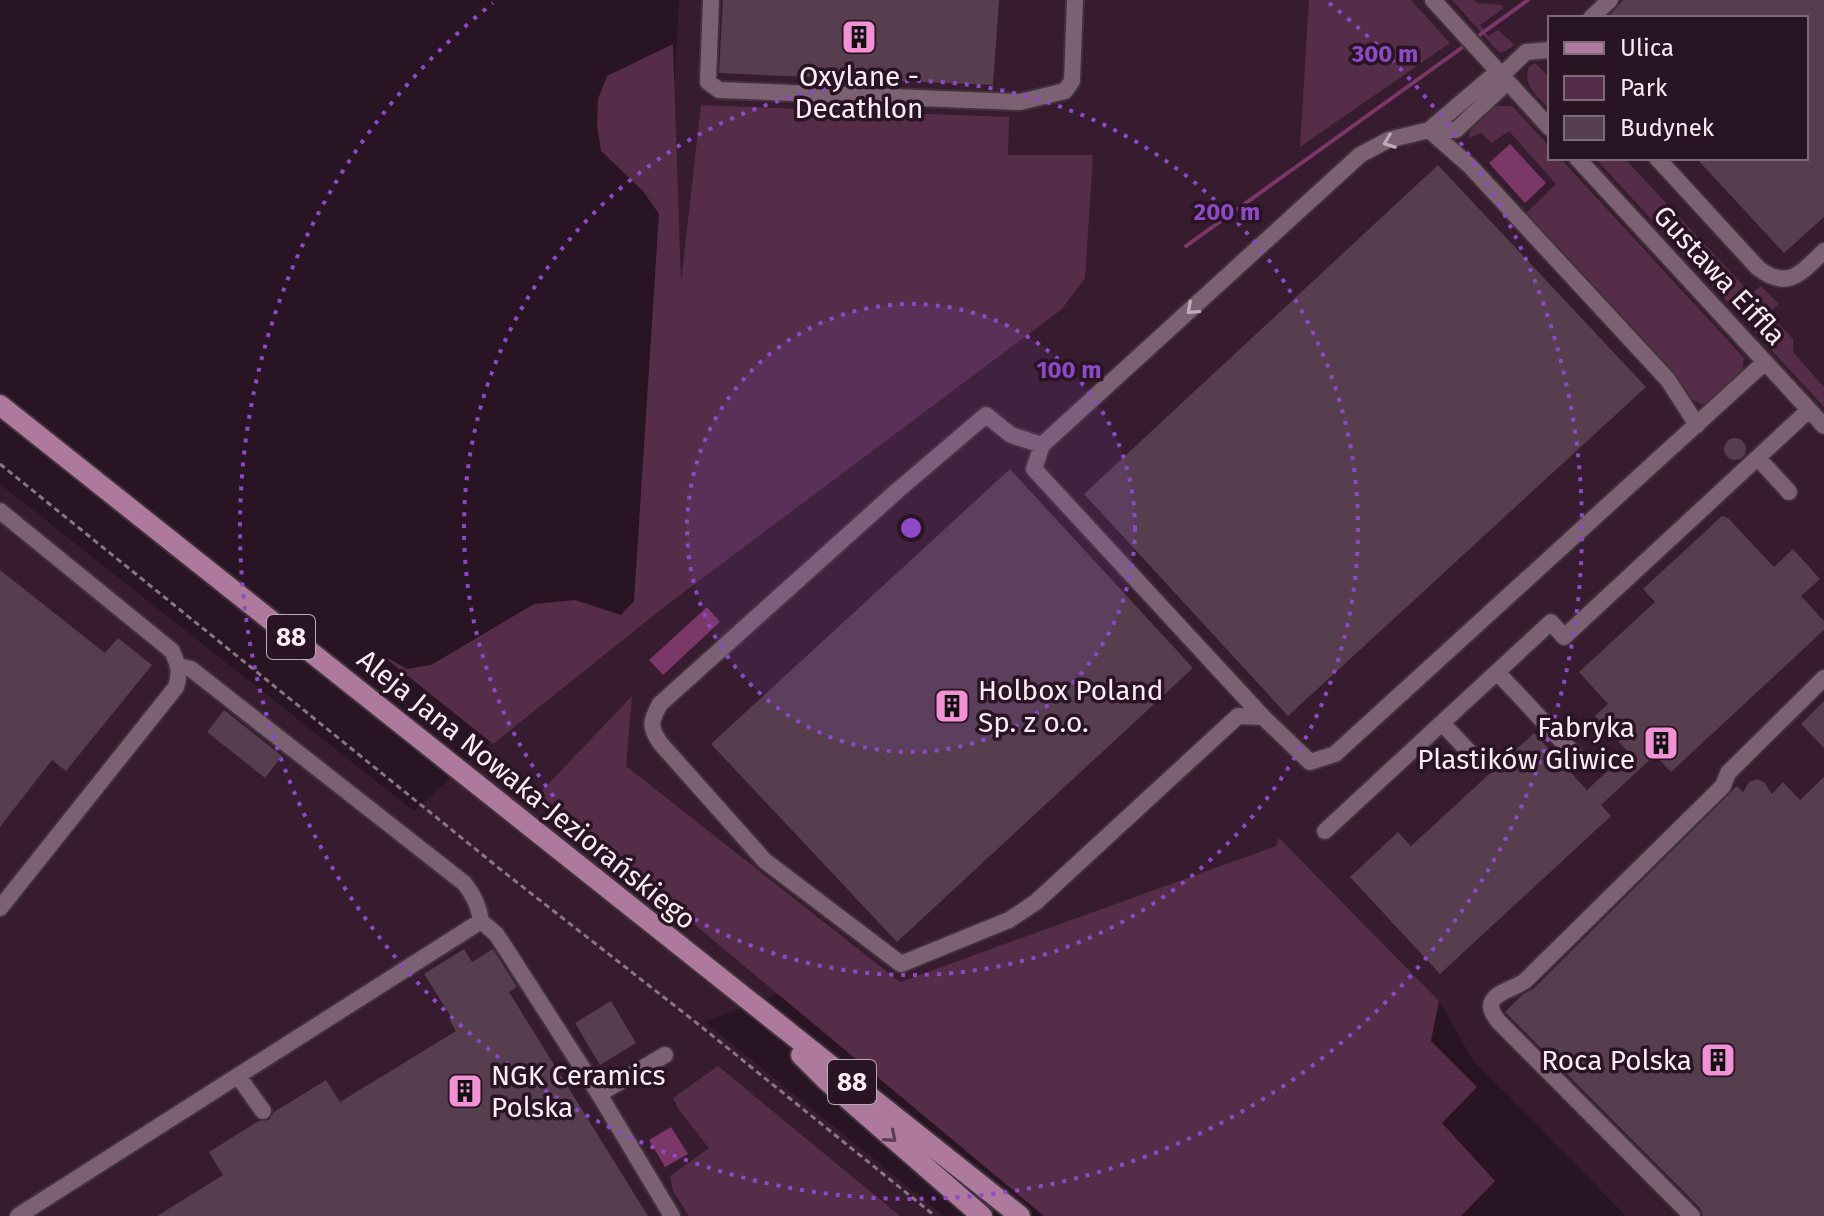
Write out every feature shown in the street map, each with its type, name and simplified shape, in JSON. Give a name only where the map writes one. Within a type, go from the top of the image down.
[{"type":"main road","name":"Aleja Jana Nowaka-Jeziorańskiego","points":[[0,405],[1020,1216]]},
{"type":"main road","points":[[732,988],[827,1081],[982,1216]]},
{"type":"street","points":[[711,0],[708,82],[719,90],[1020,102],[1065,91],[1072,81],[1075,0]]},
{"type":"street","points":[[1433,0],[1548,126]]},
{"type":"street","points":[[1593,16],[1610,0]]},
{"type":"street","points":[[1548,50],[1526,52],[1502,75],[1490,78],[1429,130],[1388,140],[1360,155],[1042,445],[1034,469],[1263,717],[1310,762],[1335,754],[1765,362]]},
{"type":"street","points":[[1429,130],[1470,166],[1668,380],[1697,425]]},
{"type":"street","name":"Gustawa Eiffla","points":[[1579,160],[1824,426]]},
{"type":"street","points":[[1659,160],[1768,276],[1780,280],[1793,278],[1824,251]]},
{"type":"street","points":[[1325,831],[1551,622],[1564,637],[1809,410]]},
{"type":"street","points":[[1042,445],[1011,435],[986,415],[660,704],[652,719],[653,731],[661,744],[765,861],[901,964],[1009,920],[1036,902],[1238,716],[1263,717]]},
{"type":"street","points":[[1758,458],[1789,492]]},
{"type":"street","points":[[0,511],[172,651],[179,666],[176,687],[0,908]]},
{"type":"street","points":[[179,666],[191,669],[464,883],[479,907],[481,921],[501,941],[599,1094],[672,1216]]},
{"type":"street","points":[[1497,672],[1574,754]]},
{"type":"street","points":[[1692,1216],[1499,1022],[1491,1006],[1494,998],[1525,981],[1580,927],[1723,786],[1728,773],[1824,678]]},
{"type":"street","points":[[1442,723],[1472,755]]},
{"type":"street","points":[[18,1216],[481,921]]},
{"type":"street","points":[[599,1094],[665,1055]]},
{"type":"street","points":[[238,1076],[263,1111]]},
{"type":"path","points":[[0,464],[935,1216]]},
{"type":"shaded area","points":[[679,0],[1824,0],[1824,1216],[1626,1216],[1472,1059],[1439,1001],[900,982],[778,994],[705,1022],[944,1216],[0,1216],[0,484],[414,811],[645,602]]},
{"type":"shaded area","points":[[1510,144],[1546,183],[1525,203],[1489,163]]},
{"type":"shaded area","points":[[707,607],[720,622],[663,675],[649,660]]},
{"type":"shaded area","points":[[671,1127],[688,1154],[665,1167],[649,1140]]},
{"type":"green space","points":[[1309,0],[1411,0],[1450,43],[1300,147]]},
{"type":"green space","points":[[1452,0],[1501,5],[1504,8],[1480,25],[1488,36],[1498,30],[1515,45],[1501,53]]},
{"type":"green space","points":[[673,44],[681,283],[701,105],[1009,117],[1008,155],[1093,155],[1085,278],[1062,309],[664,607],[493,744],[379,653],[407,669],[431,665],[534,604],[575,600],[621,615],[634,601],[659,214],[643,191],[601,151],[597,125],[598,99],[607,76]]},
{"type":"green space","points":[[1535,63],[1548,76],[1548,108],[1529,85],[1529,67]]},
{"type":"green space","points":[[1512,106],[1548,145],[1548,160],[1562,160],[1744,358],[1742,374],[1709,404],[1693,400],[1522,217],[1556,184],[1509,131],[1492,143],[1481,133],[1468,138],[1479,117],[1487,110]]},
{"type":"green space","points":[[1597,160],[1626,160],[1751,294],[1761,286],[1779,304],[1768,313],[1793,339],[1793,352],[1824,387],[1824,407]]},
{"type":"green space","points":[[632,696],[626,766],[900,982],[1276,846],[1279,838],[1439,1001],[1431,1041],[1477,1087],[1442,1123],[1495,1181],[1461,1216],[1044,1216],[670,904],[533,800]]},
{"type":"green space","points":[[718,1066],[900,1216],[689,1216],[673,1191],[670,1176],[709,1148],[673,1098]]},
{"type":"building","name":"Oxylane - Decathlon","points":[[723,0],[999,0],[993,85],[719,73]]},
{"type":"building","points":[[1623,0],[1824,0],[1824,217],[1784,253],[1698,160],[1808,160],[1808,16],[1609,16]]},
{"type":"building","points":[[1438,165],[1646,387],[1288,716],[1084,494]]},
{"type":"building","points":[[1735,438],[1743,441],[1746,449],[1743,457],[1735,460],[1727,457],[1724,449],[1727,441]]},
{"type":"building","name":"Holbox Poland Sp. z o.o.","points":[[1010,469],[1193,668],[897,942],[711,744]]},
{"type":"building","name":"Fabryka Plastików Gliwice","points":[[1722,516],[1728,518],[1774,567],[1793,549],[1820,579],[1801,596],[1824,621],[1824,630],[1671,772],[1655,755],[1601,805],[1611,816],[1440,974],[1350,877],[1398,832],[1411,846],[1534,733],[1587,790],[1628,752],[1595,716],[1608,704],[1579,672],[1655,602],[1643,589]]},
{"type":"building","points":[[0,570],[105,653],[118,638],[152,665],[66,771],[52,760],[0,827]]},
{"type":"building","points":[[1824,701],[1824,748],[1801,724]]},
{"type":"building","points":[[224,710],[282,756],[265,778],[207,732]]},
{"type":"building","points":[[1824,777],[1824,1216],[1703,1216],[1700,1208],[1505,1012],[1533,989],[1737,786],[1743,792],[1749,782],[1757,779],[1764,782],[1772,794],[1783,782],[1800,800]]},
{"type":"building","name":"NGK Ceramics Polska","points":[[464,949],[472,962],[493,949],[517,987],[509,992],[648,1216],[157,1216],[223,1175],[209,1152],[259,1121],[269,1120],[274,1112],[326,1080],[340,1102],[456,1031],[450,1021],[452,1018],[424,974]]},
{"type":"building","points":[[611,1001],[636,1043],[600,1065],[575,1023]]},
{"type":"waterway","points":[[1474,39],[1528,0]]},
{"type":"waterway","points":[[1186,246],[1467,44]]},
{"type":"place","name":"Oxylane - Decathlon","points":[[859,37]]},
{"type":"place","name":"Holbox Poland Sp. z o.o.","points":[[952,706]]},
{"type":"place","name":"Fabryka Plastików Gliwice","points":[[1661,743]]},
{"type":"place","name":"Roca Polska","points":[[1718,1060]]},
{"type":"place","name":"NGK Ceramics Polska","points":[[465,1091]]}]
